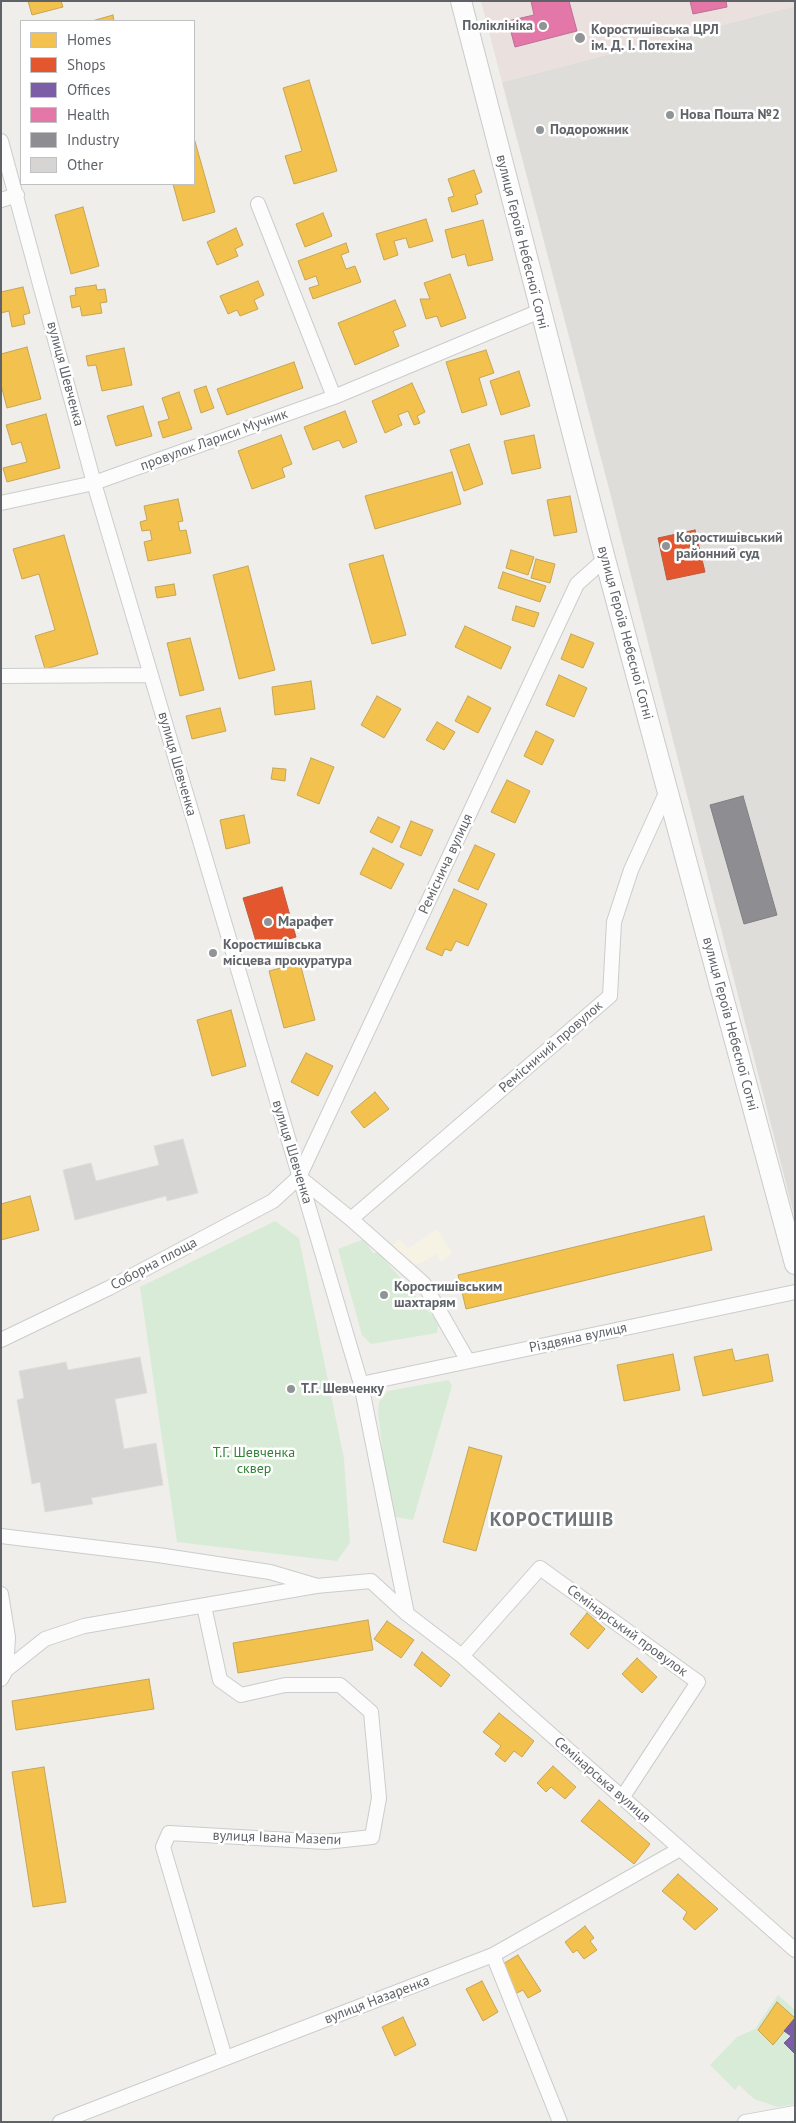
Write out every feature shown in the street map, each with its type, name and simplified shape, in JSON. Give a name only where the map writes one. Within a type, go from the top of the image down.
[{"type":"street","name":"вулиця Героїв Небесної Сотні","points":[[461,1],[605,559],[795,1264]]},
{"type":"street","name":"вулиця Шевченка","points":[[1,141],[94,483],[361,1384],[407,1614]]},
{"type":"street","points":[[1,200],[17,195]]},
{"type":"street","points":[[258,204],[334,397]]},
{"type":"street","name":"провулок Лариси Мучник","points":[[1,503],[94,483],[334,397],[540,311]]},
{"type":"street","name":"Реміснича вулиця","points":[[299,1178],[577,584],[605,559]]},
{"type":"street","points":[[1,676],[151,675]]},
{"type":"street","name":"Ремісничий провулок","points":[[351,1219],[610,996],[614,922],[630,870],[667,791]]},
{"type":"street","points":[[299,1178],[351,1219],[424,1284],[468,1361]]},
{"type":"street","name":"Соборна площа","points":[[1,1340],[109,1288],[273,1201],[299,1178]]},
{"type":"street","name":"Різдвяна вулиця","points":[[361,1384],[795,1292]]},
{"type":"street","points":[[1,1536],[158,1554],[261,1570],[316,1586]]},
{"type":"street","name":"Семінарський провулок","points":[[462,1656],[540,1568],[698,1682],[622,1798]]},
{"type":"street","name":"Семінарська вулиця","points":[[4,1674],[45,1639],[84,1626],[316,1586],[371,1581],[407,1614],[462,1656],[795,1950]]},
{"type":"street","points":[[1,1594],[8,1638],[4,1674]]},
{"type":"street","name":"вулиця Івана Мазепи","points":[[204,1606],[220,1680],[242,1695],[285,1685],[340,1685],[371,1712],[379,1798],[372,1837],[326,1842],[169,1833],[163,1847],[225,2058]]},
{"type":"street","name":"вулиця Назаренка","points":[[60,2122],[492,1955],[680,1849]]},
{"type":"street","points":[[492,1955],[560,2122]]},
{"type":"street","points":[[745,2122],[795,2113]]},
{"type":"shaded area","name":"Коростишівська ЦРЛ ім. Д. І. Потєхіна","points":[[481,1],[795,1],[795,6],[502,82]]},
{"type":"shaded area","points":[[795,6],[795,1219],[608,485],[502,82]]},
{"type":"shaded area","points":[[437,1229],[452,1253],[441,1262],[436,1254],[423,1262],[411,1266],[407,1264],[392,1246],[399,1239],[408,1249]]},
{"type":"green space","name":"Т.Г. Шевченка сквер","points":[[275,1221],[299,1238],[344,1459],[350,1543],[337,1561],[177,1542],[140,1287]]},
{"type":"green space","points":[[364,1239],[373,1253],[379,1253],[436,1320],[438,1326],[437,1333],[371,1344],[362,1335],[338,1249]]},
{"type":"green space","points":[[449,1380],[452,1386],[413,1520],[390,1516],[378,1411],[379,1402],[388,1391]]},
{"type":"green space","points":[[778,1995],[795,2010],[795,2104],[778,2107],[754,2099],[739,2085],[735,2090],[710,2065],[737,2037],[755,2029]]},
{"type":"building: Homes","points":[[28,1],[61,1],[63,7],[32,15]]},
{"type":"building: Homes","points":[[113,15],[114,20],[96,20]]},
{"type":"building: Homes","points":[[309,80],[337,171],[294,184],[285,156],[302,151],[283,88]]},
{"type":"building: Homes","points":[[195,142],[215,212],[183,221],[173,185],[195,185]]},
{"type":"building: Homes","points":[[474,170],[482,192],[475,195],[478,204],[452,212],[448,198],[454,196],[448,179]]},
{"type":"building: Homes","points":[[83,207],[99,266],[71,274],[55,215]]},
{"type":"building: Homes","points":[[323,213],[332,236],[305,247],[296,224]]},
{"type":"building: Homes","points":[[426,219],[433,241],[409,248],[406,238],[394,241],[398,255],[384,260],[376,234]]},
{"type":"building: Homes","points":[[483,220],[493,260],[468,266],[465,254],[452,258],[445,230]]},
{"type":"building: Homes","points":[[236,228],[243,245],[235,249],[238,256],[217,265],[207,242]]},
{"type":"building: Homes","points":[[346,243],[349,252],[341,255],[346,269],[355,266],[361,282],[313,299],[309,288],[319,285],[316,276],[305,280],[298,261]]},
{"type":"building: Homes","points":[[450,274],[466,318],[441,327],[437,316],[426,319],[420,299],[430,299],[424,283]]},
{"type":"building: Homes","points":[[258,281],[264,295],[254,300],[258,309],[240,316],[237,310],[228,314],[220,296]]},
{"type":"building: Homes","points":[[96,285],[97,290],[105,289],[107,302],[100,303],[102,313],[82,316],[80,306],[72,308],[70,296],[76,295],[75,288]]},
{"type":"building: Homes","points":[[23,287],[30,313],[23,315],[25,324],[12,327],[9,311],[1,313],[1,292]]},
{"type":"building: Homes","points":[[395,300],[406,326],[393,331],[399,346],[355,365],[338,323]]},
{"type":"building: Homes","points":[[27,347],[41,399],[7,408],[1,385],[1,354]]},
{"type":"building: Homes","points":[[124,348],[132,385],[102,391],[96,365],[88,366],[86,356]]},
{"type":"building: Homes","points":[[486,350],[494,373],[479,378],[487,405],[462,413],[446,362]]},
{"type":"building: Homes","points":[[294,362],[303,388],[227,415],[217,389]]},
{"type":"building: Homes","points":[[519,371],[530,406],[501,415],[490,381]]},
{"type":"building: Homes","points":[[412,383],[425,412],[417,416],[420,423],[414,425],[408,411],[398,415],[402,425],[385,433],[372,401]]},
{"type":"building: Homes","points":[[206,386],[214,408],[201,413],[194,390]]},
{"type":"building: Homes","points":[[179,392],[192,429],[163,438],[158,422],[169,419],[162,398]]},
{"type":"building: Homes","points":[[143,406],[152,436],[116,446],[107,416]]},
{"type":"building: Homes","points":[[345,411],[357,442],[343,448],[339,440],[313,450],[304,427]]},
{"type":"building: Homes","points":[[46,414],[60,468],[7,482],[3,468],[27,462],[21,442],[12,445],[6,425]]},
{"type":"building: Homes","points":[[281,435],[292,464],[282,468],[285,477],[252,489],[238,451]]},
{"type":"building: Homes","points":[[534,435],[541,468],[512,474],[504,441]]},
{"type":"building: Homes","points":[[469,444],[483,484],[464,491],[450,450]]},
{"type":"building: Homes","points":[[452,472],[461,504],[375,529],[365,496]]},
{"type":"building: Homes","points":[[570,496],[577,532],[554,536],[547,500]]},
{"type":"building: Homes","points":[[178,499],[183,521],[178,522],[180,531],[186,530],[191,553],[148,561],[144,542],[152,540],[150,530],[142,531],[140,522],[147,520],[144,506]]},
{"type":"building: Homes","points":[[64,535],[98,654],[45,669],[35,636],[55,630],[39,574],[22,579],[13,549]]},
{"type":"building: Homes","points":[[511,550],[534,557],[528,575],[506,568]]},
{"type":"building: Homes","points":[[383,555],[406,635],[372,644],[349,564]]},
{"type":"building: Homes","points":[[536,559],[555,564],[550,583],[531,578]]},
{"type":"building: Homes","points":[[248,566],[275,670],[239,679],[213,575]]},
{"type":"building: Homes","points":[[503,572],[546,586],[540,602],[498,588]]},
{"type":"building: Homes","points":[[174,584],[176,595],[157,598],[155,587]]},
{"type":"building: Homes","points":[[516,606],[539,613],[534,627],[512,620]]},
{"type":"building: Homes","points":[[465,626],[511,647],[501,669],[455,647]]},
{"type":"building: Homes","points":[[571,634],[594,643],[583,668],[561,659]]},
{"type":"building: Homes","points":[[190,638],[204,690],[180,696],[167,643]]},
{"type":"building: Homes","points":[[559,675],[587,688],[574,717],[546,705]]},
{"type":"building: Homes","points":[[311,681],[315,709],[275,715],[272,687]]},
{"type":"building: Homes","points":[[377,696],[401,709],[384,738],[361,725]]},
{"type":"building: Homes","points":[[468,696],[491,708],[478,733],[455,721]]},
{"type":"building: Homes","points":[[220,708],[226,731],[192,739],[186,716]]},
{"type":"building: Homes","points":[[437,722],[455,732],[444,750],[426,740]]},
{"type":"building: Homes","points":[[536,731],[554,740],[542,765],[524,756]]},
{"type":"building: Homes","points":[[311,758],[334,767],[319,804],[297,795]]},
{"type":"building: Homes","points":[[273,768],[286,769],[285,781],[271,779]]},
{"type":"building: Homes","points":[[507,780],[530,791],[515,823],[491,812]]},
{"type":"building: Homes","points":[[244,815],[250,843],[226,849],[220,820]]},
{"type":"building: Homes","points":[[378,817],[400,827],[392,843],[370,832]]},
{"type":"building: Homes","points":[[411,821],[433,830],[421,856],[400,847]]},
{"type":"building: Homes","points":[[475,845],[495,854],[478,890],[458,881]]},
{"type":"building: Homes","points":[[373,848],[404,864],[391,889],[360,874]]},
{"type":"building: Homes","points":[[454,889],[487,904],[468,946],[456,941],[451,951],[445,949],[442,956],[426,949]]},
{"type":"building: Homes","points":[[300,963],[315,1020],[284,1028],[269,971]]},
{"type":"building: Homes","points":[[231,1010],[246,1066],[212,1076],[197,1020]]},
{"type":"building: Homes","points":[[306,1053],[333,1066],[318,1096],[291,1082]]},
{"type":"building: Homes","points":[[375,1092],[389,1109],[364,1128],[351,1112]]},
{"type":"building: Homes","points":[[30,1196],[39,1230],[1,1240],[1,1204]]},
{"type":"building: Homes","points":[[704,1216],[712,1250],[466,1309],[458,1275]]},
{"type":"building: Homes","points":[[732,1349],[735,1361],[768,1354],[773,1381],[703,1396],[694,1357]]},
{"type":"building: Homes","points":[[673,1354],[680,1390],[624,1401],[617,1365]]},
{"type":"building: Homes","points":[[469,1447],[502,1456],[476,1551],[443,1542]]},
{"type":"building: Homes","points":[[587,1613],[605,1629],[588,1649],[570,1634]]},
{"type":"building: Homes","points":[[368,1620],[373,1650],[238,1673],[233,1643]]},
{"type":"building: Homes","points":[[387,1621],[414,1640],[401,1658],[374,1639]]},
{"type":"building: Homes","points":[[422,1652],[450,1675],[441,1687],[414,1665]]},
{"type":"building: Homes","points":[[637,1658],[657,1677],[642,1693],[622,1674]]},
{"type":"building: Homes","points":[[149,1679],[154,1709],[16,1730],[12,1701]]},
{"type":"building: Homes","points":[[499,1713],[534,1741],[522,1757],[514,1751],[505,1762],[495,1754],[501,1746],[483,1732]]},
{"type":"building: Homes","points":[[553,1766],[576,1787],[565,1799],[551,1787],[546,1792],[537,1783]]},
{"type":"building: Homes","points":[[44,1767],[66,1902],[33,1907],[12,1772]]},
{"type":"building: Homes","points":[[599,1800],[650,1844],[634,1864],[581,1821]]},
{"type":"building: Homes","points":[[678,1874],[718,1909],[695,1930],[683,1919],[687,1912],[662,1891]]},
{"type":"building: Homes","points":[[585,1926],[594,1938],[590,1941],[597,1950],[584,1959],[577,1950],[573,1953],[565,1942]]},
{"type":"building: Homes","points":[[518,1955],[541,1991],[528,1998],[523,1990],[513,1995],[501,1965]]},
{"type":"building: Homes","points":[[482,1981],[498,2012],[483,2021],[466,1989]]},
{"type":"building: Homes","points":[[777,2002],[795,2018],[773,2045],[758,2030]]},
{"type":"building: Homes","points":[[403,2017],[416,2045],[395,2056],[382,2027]]},
{"type":"building: Shops","points":[[695,530],[705,572],[667,580],[658,538]]},
{"type":"building: Shops","points":[[282,887],[296,937],[258,948],[243,898]]},
{"type":"building: Offices","points":[[795,2018],[795,2054],[784,2043],[791,2036],[784,2031]]},
{"type":"building: Health","name":"Поліклініка","points":[[531,1],[569,1],[577,31],[515,47],[508,21],[534,15]]},
{"type":"building: Health","points":[[690,1],[726,1],[727,7],[693,14]]},
{"type":"building: Industry","points":[[743,796],[777,915],[744,924],[710,805]]},
{"type":"building: Other","points":[[183,1139],[198,1193],[167,1201],[166,1196],[75,1220],[63,1170],[91,1163],[96,1181],[159,1165],[154,1146]]},
{"type":"building: Other","points":[[140,1357],[147,1393],[115,1399],[124,1449],[156,1443],[163,1485],[91,1498],[93,1504],[45,1512],[40,1482],[32,1484],[17,1400],[24,1398],[19,1371],[66,1362],[68,1370]]},
{"type":"place","name":"Поліклініка","points":[[543,26]]},
{"type":"place","name":"Коростишівська ЦРЛ ім. Д. І. Потєхіна","points":[[580,38]]},
{"type":"place","name":"Нова Пошта №2","points":[[670,115]]},
{"type":"place","name":"Подорожник","points":[[540,130]]},
{"type":"place","name":"Коростишівський районний суд","points":[[666,546]]},
{"type":"place","name":"Марафет","points":[[268,922]]},
{"type":"place","name":"Коростишівська місцева прокуратура","points":[[213,953]]},
{"type":"place","name":"Коростишівським шахтарям","points":[[384,1295]]},
{"type":"place","name":"Т.Г. Шевченку","points":[[291,1389]]},
{"type":"district","name":"КОРОСТИШІВ","points":[[552,1521]]}]
